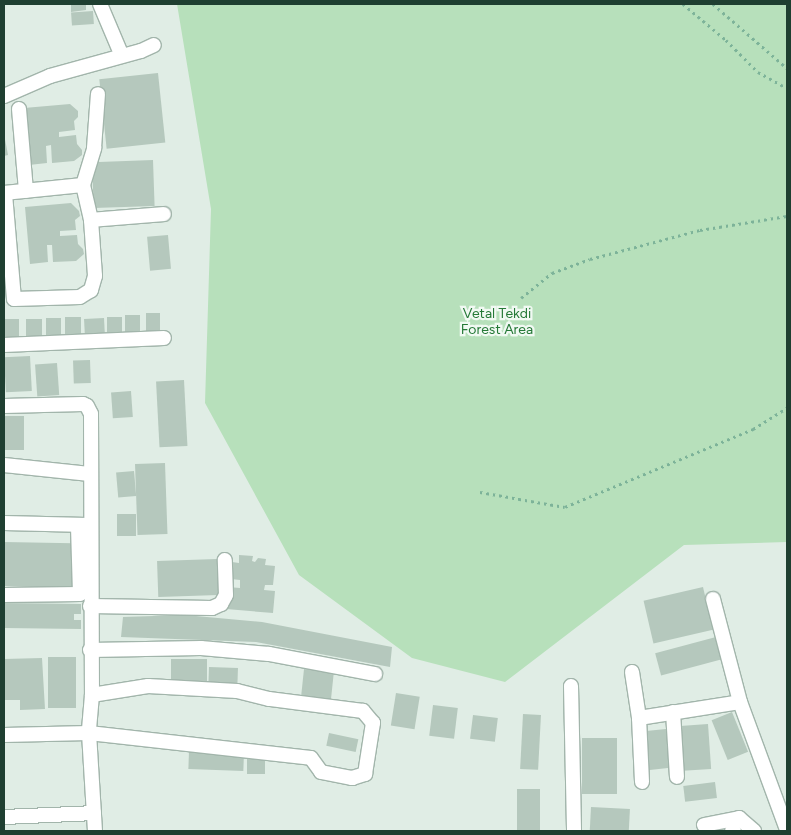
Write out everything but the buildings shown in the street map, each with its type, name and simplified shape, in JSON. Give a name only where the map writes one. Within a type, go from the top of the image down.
[{"type":"street","points":[[100,4],[122,56]]},
{"type":"street","points":[[4,96],[50,76],[141,51],[154,45]]},
{"type":"street","points":[[83,185],[4,193],[14,299],[80,297],[91,290],[95,276],[91,220],[83,185],[94,148],[98,94]]},
{"type":"street","points":[[19,109],[26,191]]},
{"type":"street","points":[[91,220],[164,214]]},
{"type":"street","points":[[4,345],[164,338]]},
{"type":"street","points":[[4,406],[82,404],[87,406],[91,414],[90,474],[84,525],[80,594],[4,595]]},
{"type":"street","points":[[4,465],[90,474]]},
{"type":"street","points":[[4,523],[84,525]]},
{"type":"street","points":[[84,525],[90,606],[92,695],[89,733],[96,831]]},
{"type":"street","points":[[90,606],[212,608],[221,604],[226,595],[225,560]]},
{"type":"street","points":[[713,599],[740,702],[787,830]]},
{"type":"street","points":[[90,650],[220,650],[268,654],[375,674]]},
{"type":"street","points":[[632,672],[639,718],[642,782]]},
{"type":"street","points":[[4,735],[89,733],[311,758],[321,772],[352,778],[365,774],[373,722],[363,711],[269,699],[237,690],[148,686],[92,695]]},
{"type":"street","points":[[571,686],[574,831]]},
{"type":"street","points":[[639,718],[740,702]]},
{"type":"street","points":[[672,712],[677,777]]},
{"type":"street","points":[[4,817],[94,813]]},
{"type":"street","points":[[704,825],[739,818],[754,831]]},
{"type":"path","points":[[683,4],[726,40],[758,72],[787,88]]},
{"type":"path","points":[[713,4],[787,68]]},
{"type":"path","points":[[521,298],[552,272],[590,259],[700,230],[787,216]]},
{"type":"path","points":[[480,492],[566,507],[753,429],[787,408]]},
{"type":"green space","name":"Vetal Tekdi Forest Area","points":[[177,4],[787,4],[787,542],[684,545],[505,682],[412,658],[299,575],[205,403],[211,209]]}]
